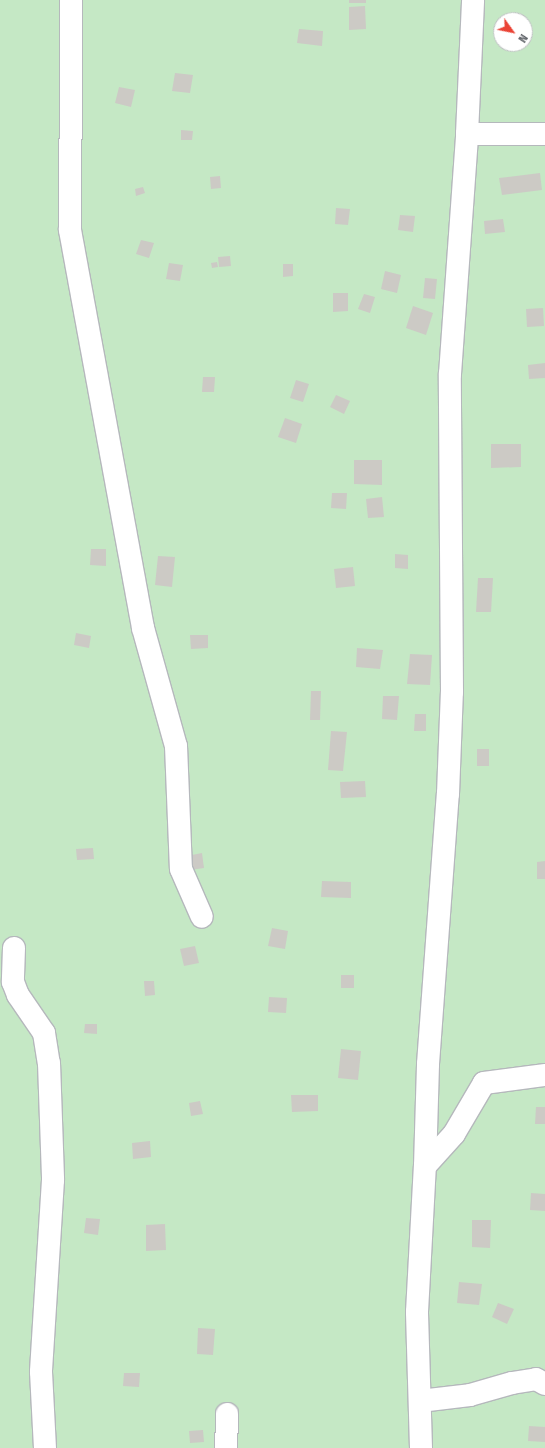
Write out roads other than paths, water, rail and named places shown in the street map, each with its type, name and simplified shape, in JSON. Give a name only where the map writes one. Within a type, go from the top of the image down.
[{"type":"street","points":[[71,0],[70,230],[143,628],[176,746],[181,869],[202,917]]},
{"type":"street","points":[[421,1448],[417,1312],[425,1166],[428,1064],[447,802],[452,692],[450,374],[467,134],[473,0]]},
{"type":"street","points":[[467,134],[545,134]]},
{"type":"street","points":[[14,948],[13,982],[18,996],[44,1033],[49,1064],[53,1180],[41,1372],[45,1448]]},
{"type":"street","points":[[425,1166],[454,1134],[484,1084],[545,1074]]},
{"type":"street","points":[[420,1401],[470,1395],[512,1383],[536,1379],[545,1384]]},
{"type":"street","points":[[226,1448],[227,1414]]}]
